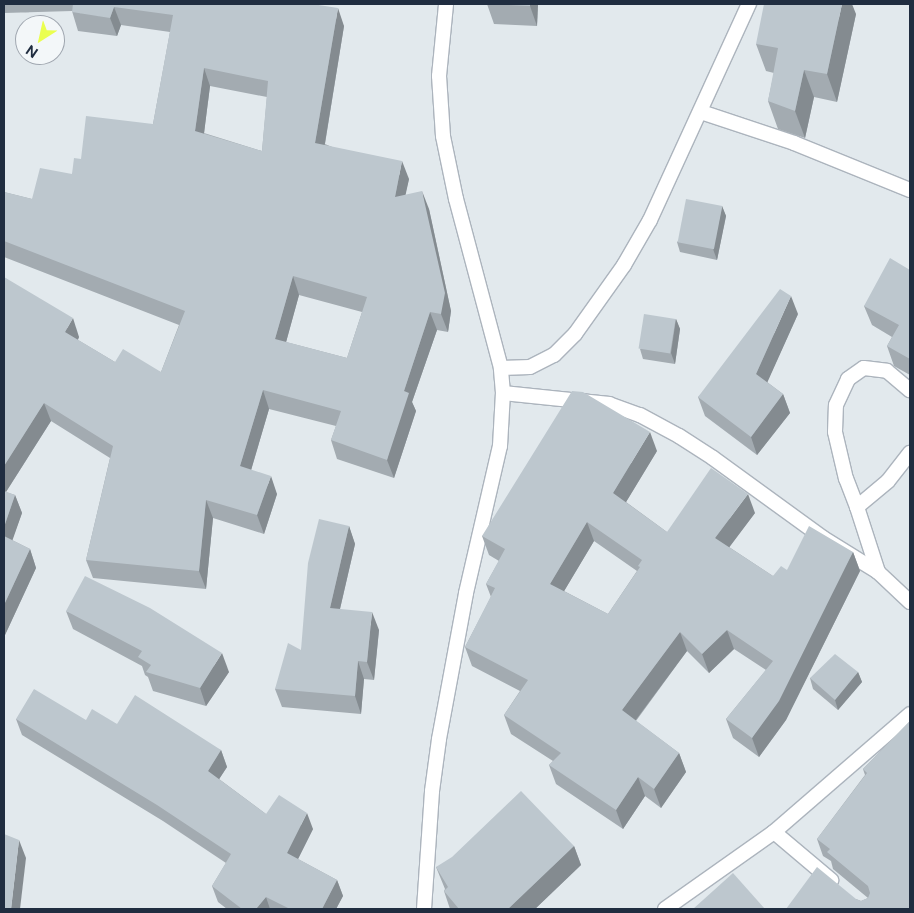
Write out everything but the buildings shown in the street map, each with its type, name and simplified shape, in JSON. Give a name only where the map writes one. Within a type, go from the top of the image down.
[{"type":"street","points":[[424,909],[432,791],[439,739],[466,593],[500,446],[503,393],[502,368],[456,199],[443,136],[439,76],[446,4]]},
{"type":"street","points":[[502,368],[530,367],[554,355],[575,334],[624,265],[650,220],[749,4]]},
{"type":"street","points":[[701,112],[794,144],[910,190]]},
{"type":"street","points":[[878,572],[846,479],[835,432],[836,405],[848,379],[864,368],[887,371],[910,390]]},
{"type":"street","points":[[503,393],[609,404],[640,415],[713,458],[823,538],[878,572],[910,602]]},
{"type":"street","points":[[857,507],[888,481],[910,453]]},
{"type":"street","points":[[665,909],[774,832],[910,714]]},
{"type":"street","points":[[774,832],[844,891]]}]
